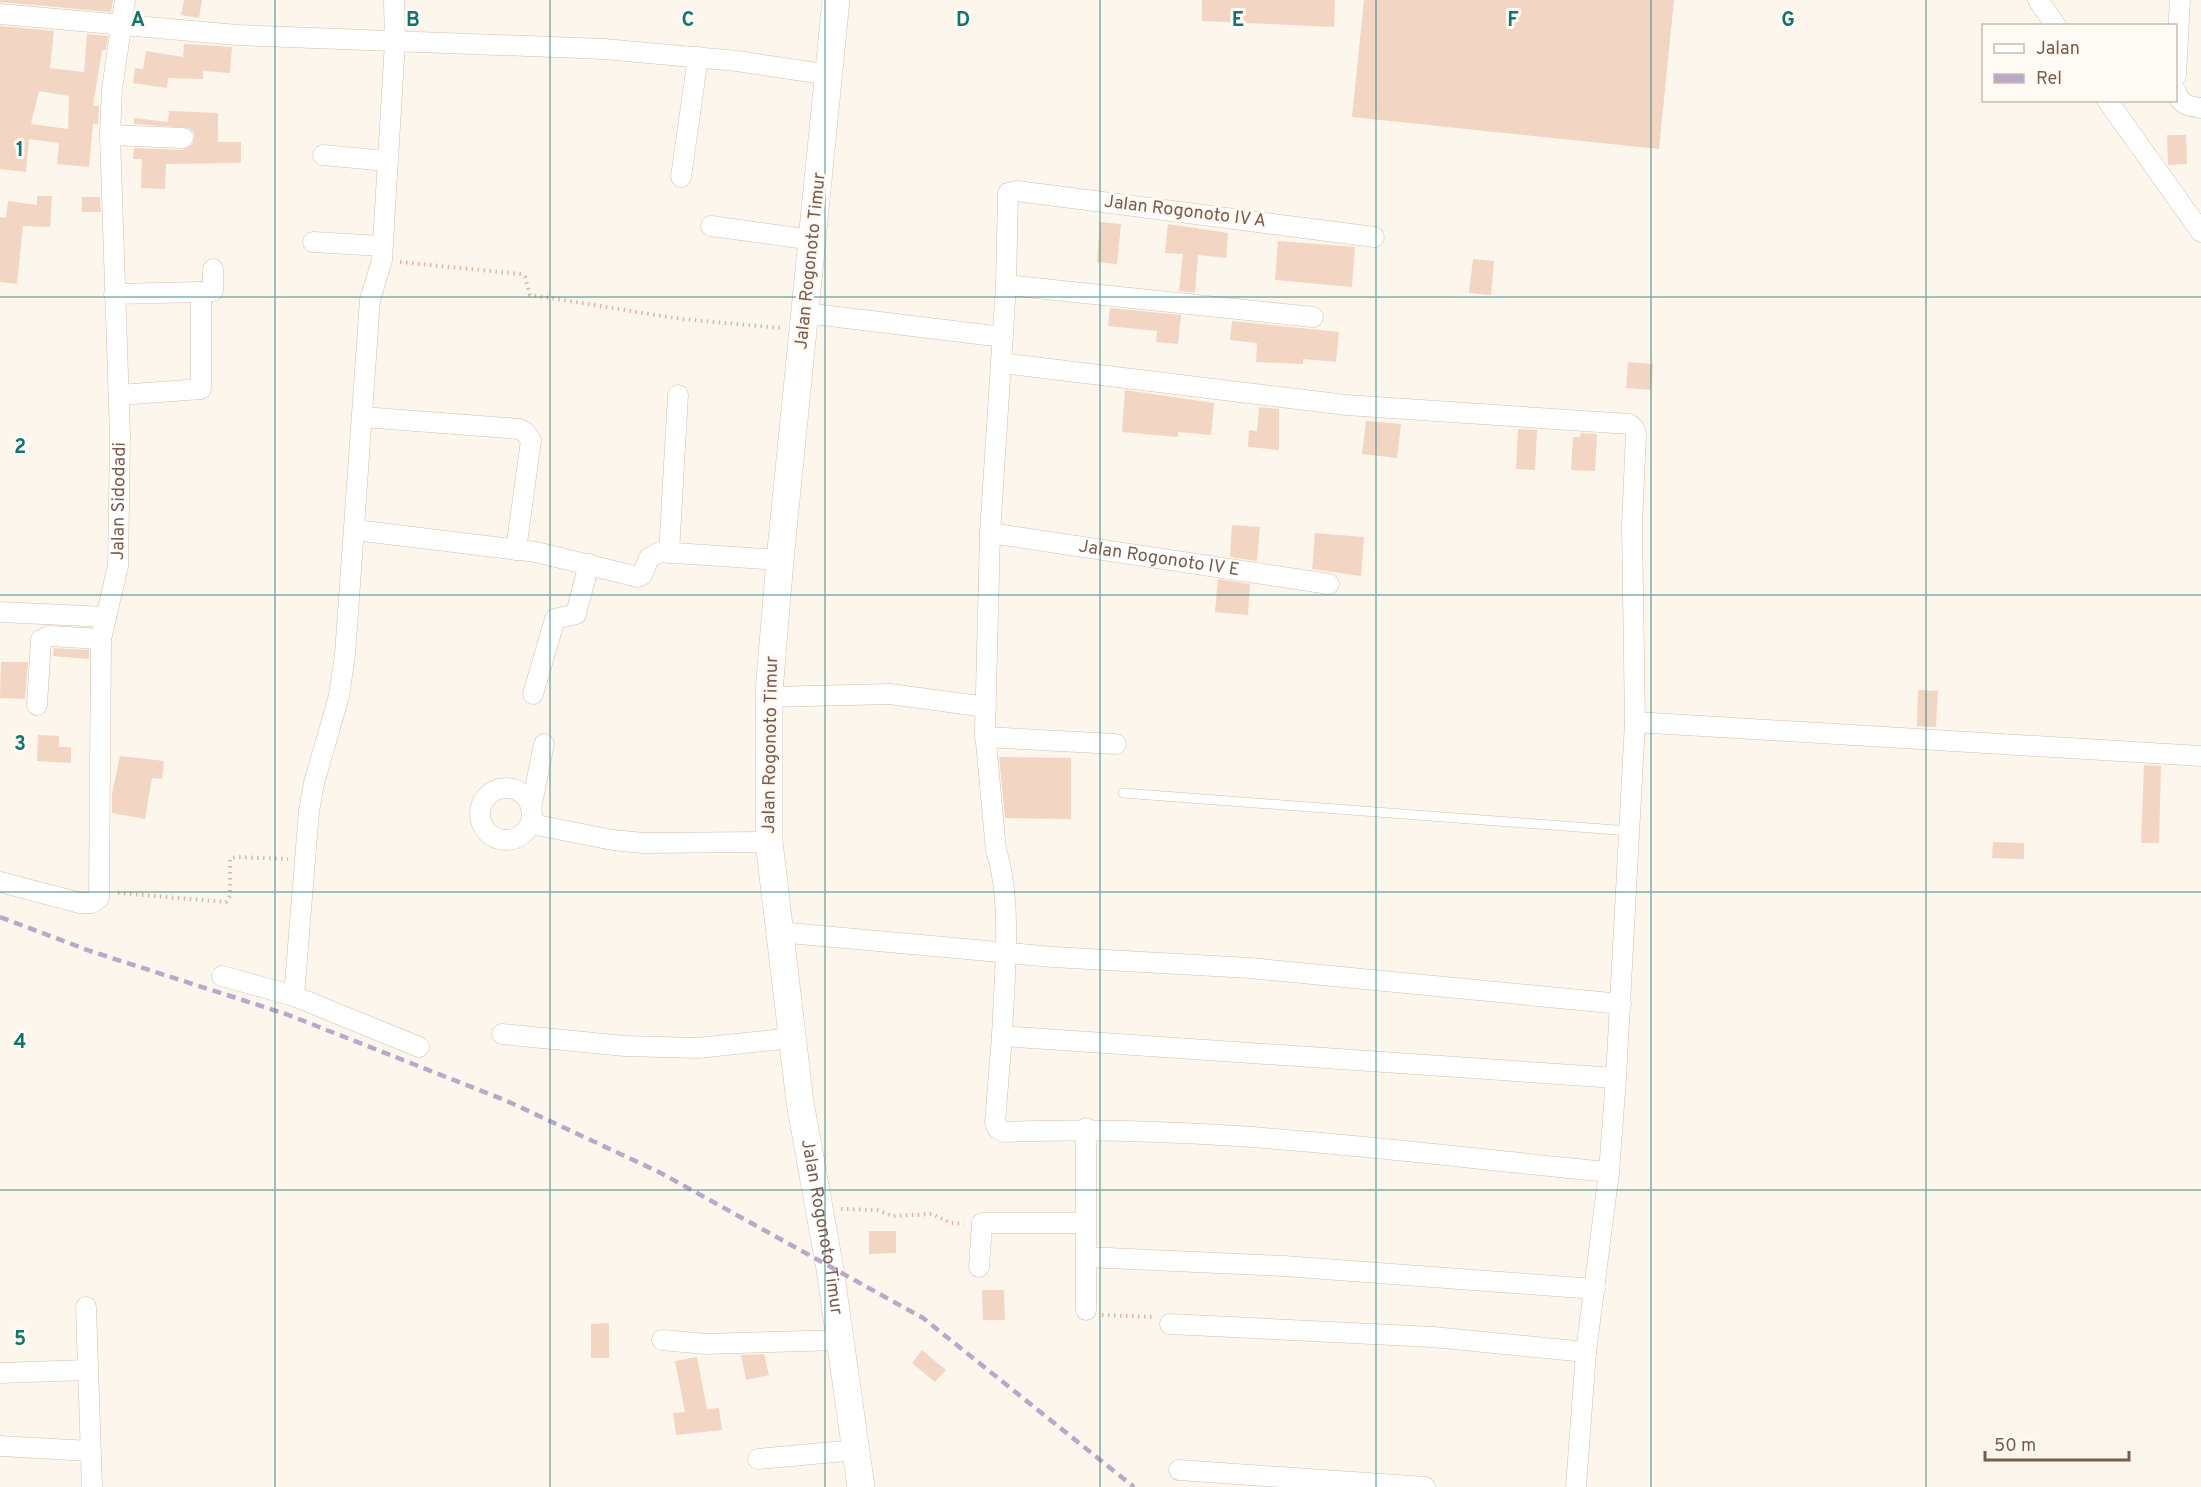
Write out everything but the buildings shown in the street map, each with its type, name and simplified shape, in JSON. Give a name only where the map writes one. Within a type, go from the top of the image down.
[{"type":"main road","name":"Jalan Rogonoto Timur","points":[[836,0],[780,560],[769,696],[769,842],[800,1102],[840,1340],[861,1487]]},
{"type":"street","name":"Jalan Sidodadi","points":[[99,891],[101,639],[118,566],[119,395],[110,135],[112,90],[125,0]]},
{"type":"street","points":[[294,996],[314,783],[339,696],[345,655],[370,300],[382,253],[394,42],[394,0]]},
{"type":"street","points":[[2038,0],[2055,24]]},
{"type":"street","points":[[2177,46],[2180,0]]},
{"type":"street","points":[[0,14],[237,35],[604,49],[698,57],[830,75]]},
{"type":"street","points":[[681,177],[698,57]]},
{"type":"street","points":[[2177,96],[2186,106],[2201,108]]},
{"type":"street","points":[[2108,102],[2201,232]]},
{"type":"street","points":[[110,135],[183,138]]},
{"type":"street","points":[[323,155],[387,161]]},
{"type":"street","name":"Jalan Rogonoto IV A","points":[[1006,285],[1008,193],[1017,190],[1374,237]]},
{"type":"street","points":[[711,226],[813,240]]},
{"type":"street","points":[[314,242],[382,253]]},
{"type":"street","points":[[114,294],[213,290],[213,269]]},
{"type":"street","points":[[1313,317],[1006,285],[990,533],[985,737],[996,850],[1001,866],[1005,951],[1002,1036],[995,1122],[997,1128],[1004,1132],[1086,1128],[1309,1143],[1609,1172]]},
{"type":"street","points":[[119,395],[201,389],[201,292]]},
{"type":"street","points":[[804,322],[1003,337]]},
{"type":"street","points":[[1002,363],[1346,405],[1629,424],[1635,428],[1632,526],[1635,722],[1622,1004],[1609,1172],[1586,1352],[1576,1487]]},
{"type":"street","points":[[669,553],[678,395]]},
{"type":"street","points":[[363,417],[519,429],[525,432],[531,440],[516,550]]},
{"type":"street","points":[[355,530],[516,550],[589,564],[638,577],[642,575],[653,554],[780,560]]},
{"type":"street","name":"Jalan Rogonoto IV E","points":[[990,533],[1329,584]]},
{"type":"street","points":[[533,694],[555,619],[576,614],[589,564]]},
{"type":"street","points":[[0,612],[106,617]]},
{"type":"street","points":[[37,705],[41,640],[49,636],[101,639]]},
{"type":"street","points":[[769,696],[890,694],[986,707]]},
{"type":"street","points":[[1635,722],[2201,756]]},
{"type":"street","points":[[985,737],[1116,744]]},
{"type":"street","points":[[544,744],[531,816],[613,840],[643,843],[769,842]]},
{"type":"street","points":[[0,882],[80,903],[97,902],[99,891]]},
{"type":"street","points":[[778,932],[1053,957],[1250,968],[1622,1004]]},
{"type":"street","points":[[222,976],[294,996],[419,1047]]},
{"type":"street","points":[[502,1034],[625,1046],[698,1048],[792,1038]]},
{"type":"street","points":[[1002,1036],[1616,1078]]},
{"type":"street","points":[[1086,1128],[1086,1310]]},
{"type":"street","points":[[979,1267],[981,1223],[1085,1223]]},
{"type":"street","points":[[1086,1257],[1284,1266],[1595,1289]]},
{"type":"street","points":[[86,1307],[86,1370],[92,1487]]},
{"type":"street","points":[[1170,1324],[1433,1337],[1586,1352]]},
{"type":"street","points":[[662,1340],[727,1344],[840,1340]]},
{"type":"street","points":[[0,1373],[86,1370]]},
{"type":"street","points":[[0,1446],[90,1451]]},
{"type":"street","points":[[758,1459],[856,1450]]},
{"type":"street","points":[[1179,1470],[1425,1487]]},
{"type":"lane","points":[[1123,793],[1630,831]]},
{"type":"path","points":[[382,253],[521,274],[527,283],[528,292],[538,296],[681,319],[804,322]]},
{"type":"path","points":[[99,891],[226,902],[230,896],[230,863],[233,858],[305,860]]},
{"type":"path","points":[[819,1210],[862,1209],[892,1216],[932,1214],[957,1224],[981,1223]]},
{"type":"path","points":[[1086,1310],[1089,1315],[1160,1317],[1170,1324]]},
{"type":"railway","points":[[0,917],[90,951],[286,1014],[507,1101],[659,1172],[923,1318],[1134,1487]]}]
